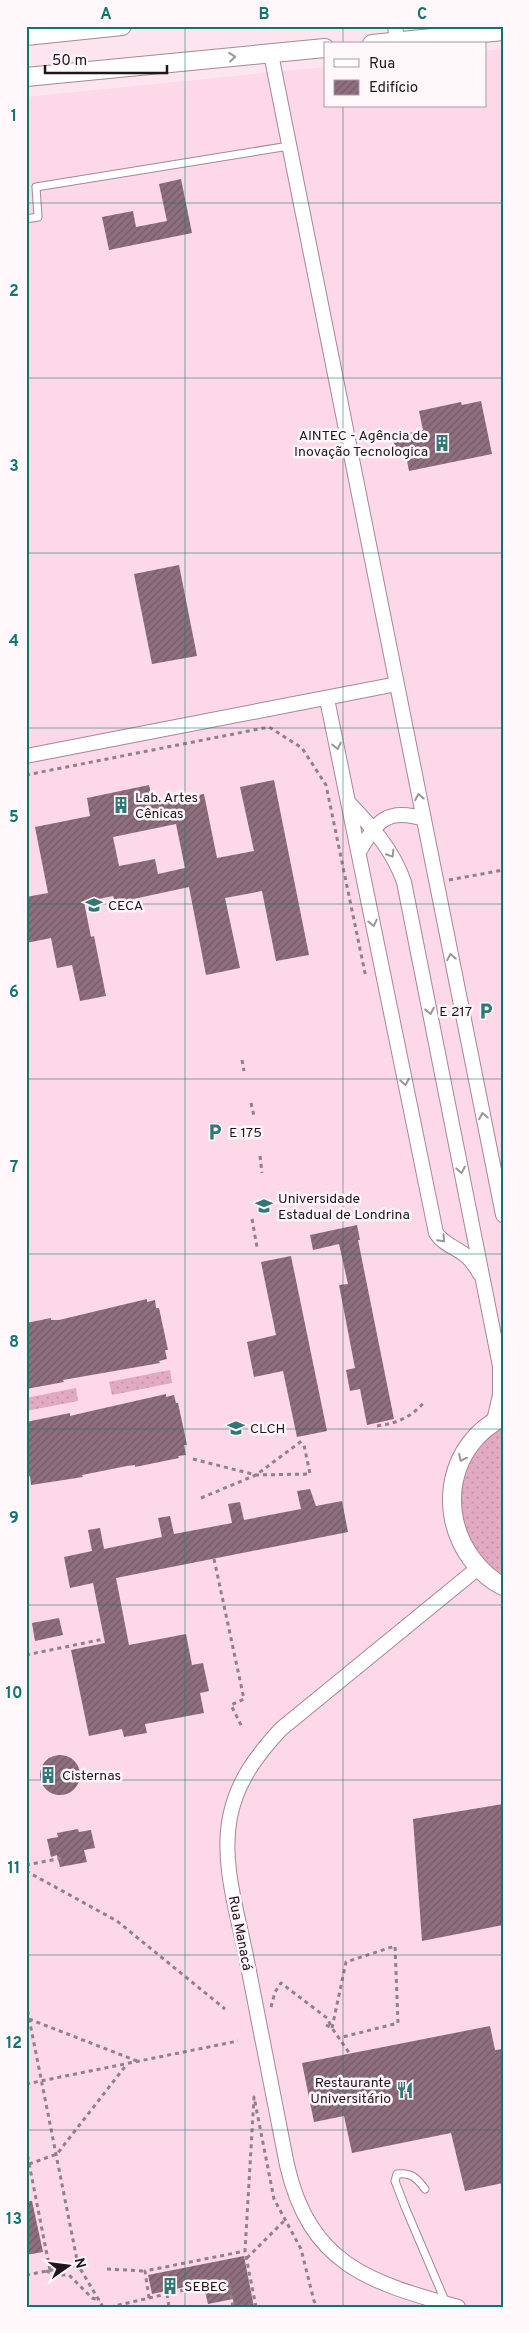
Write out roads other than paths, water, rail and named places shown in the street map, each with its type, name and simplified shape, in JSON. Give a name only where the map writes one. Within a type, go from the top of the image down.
[{"type":"street","points":[[26,36],[122,26]]},
{"type":"street","points":[[377,42],[396,34],[503,31]]},
{"type":"street","points":[[26,77],[324,48]]},
{"type":"street","points":[[271,54],[503,1215]]},
{"type":"street","points":[[26,756],[397,684]]},
{"type":"street","points":[[328,698],[436,1233],[441,1241],[464,1254],[473,1262],[483,1279]]},
{"type":"street","points":[[349,803],[373,828],[392,854],[404,882],[483,1279],[501,1372],[498,1419],[483,1430],[463,1454],[452,1483],[451,1514],[460,1543],[478,1568],[503,1586]]},
{"type":"street","points":[[359,852],[373,828],[392,815],[400,813],[424,819]]},
{"type":"street","name":"Rua Manacá","points":[[452,2305],[387,2286],[362,2274],[328,2249],[315,2233],[293,2191],[228,1864],[230,1819],[234,1801],[241,1783],[262,1750],[281,1729],[478,1568]]},
{"type":"lane","points":[[26,219],[38,217],[36,187],[289,146]]},
{"type":"lane","points":[[425,2188],[413,2176],[405,2173],[397,2174],[395,2181],[405,2207],[452,2305]]},
{"type":"place","name":"AINTEC - Agência de Inovação Tecnologica","points":[[442,443]]},
{"type":"place","name":"Lab. Artes Cênicas","points":[[121,805]]},
{"type":"place","name":"CECA","points":[[94,905]]},
{"type":"place","name":"E 217","points":[[486,1011]]},
{"type":"place","name":"E 175","points":[[215,1132]]},
{"type":"place","name":"Universidade Estadual de Londrina","points":[[264,1206]]},
{"type":"place","name":"CLCH","points":[[236,1428]]},
{"type":"place","name":"Cisternas","points":[[48,1775]]},
{"type":"place","name":"Restaurante Universitário","points":[[405,2090]]},
{"type":"place","name":"SEBEC","points":[[170,2286]]}]
